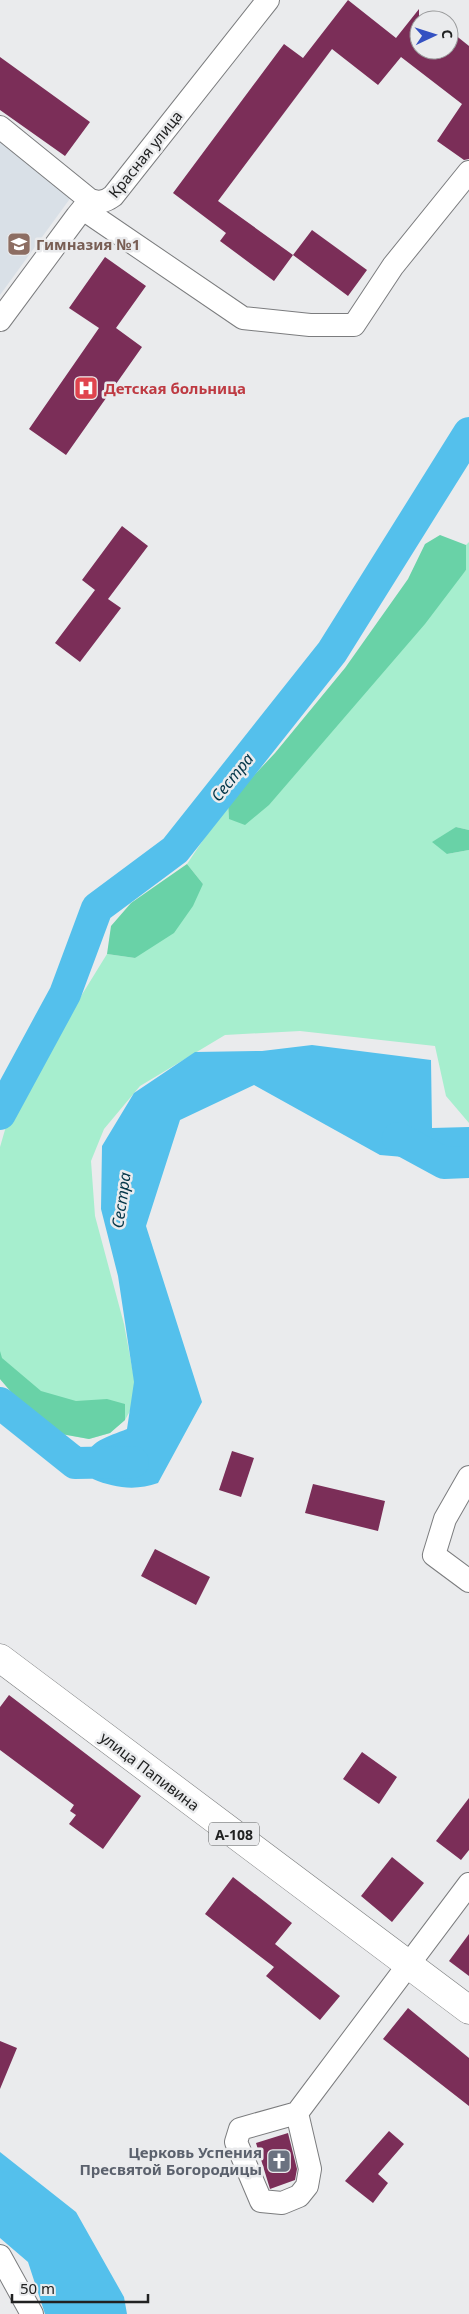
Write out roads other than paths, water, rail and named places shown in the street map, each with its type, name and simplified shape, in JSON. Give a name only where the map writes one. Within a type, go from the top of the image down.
[{"type":"highway","name":"улица Папивина","points":[[0,1658],[469,2010]]},
{"type":"street","name":"Красная улица","points":[[86,205],[107,201],[113,196],[268,0]]},
{"type":"street","points":[[0,127],[86,205],[242,318],[310,325],[354,325],[393,266],[469,172]]},
{"type":"street","points":[[0,320],[86,205]]},
{"type":"street","points":[[469,1477],[445,1519],[434,1555],[469,1581]]},
{"type":"street","points":[[302,2105],[469,1884]]},
{"type":"street","points":[[0,2256],[32,2314]]},
{"type":"water","points":[[312,1045],[431,1060],[432,1128],[469,1127],[469,1167],[462,1162],[380,1155],[254,1085],[180,1120],[146,1226],[202,1402],[158,1483],[133,1488],[109,1485],[93,1479],[88,1468],[87,1458],[89,1451],[100,1440],[127,1429],[134,1382],[118,1276],[101,1209],[102,1146],[134,1093],[195,1052],[262,1051]]},
{"type":"water","points":[[0,2152],[76,2212],[124,2297],[127,2314],[45,2314],[28,2262],[0,2238]]},
{"type":"waterway","name":"Сестра","points":[[0,1114],[65,994],[97,908],[175,850],[332,652],[469,433]]},
{"type":"waterway","name":"Сестра","points":[[398,1138],[444,1163],[469,1162]]},
{"type":"waterway","name":"Сестра","points":[[0,1403],[75,1463],[133,1462]]},
{"type":"place","name":"Гимназия №1","points":[[19,244]]},
{"type":"place","name":"Детская больница","points":[[86,388]]},
{"type":"place","name":"Церковь Успения Пресвятой Богородицы","points":[[279,2161]]}]
